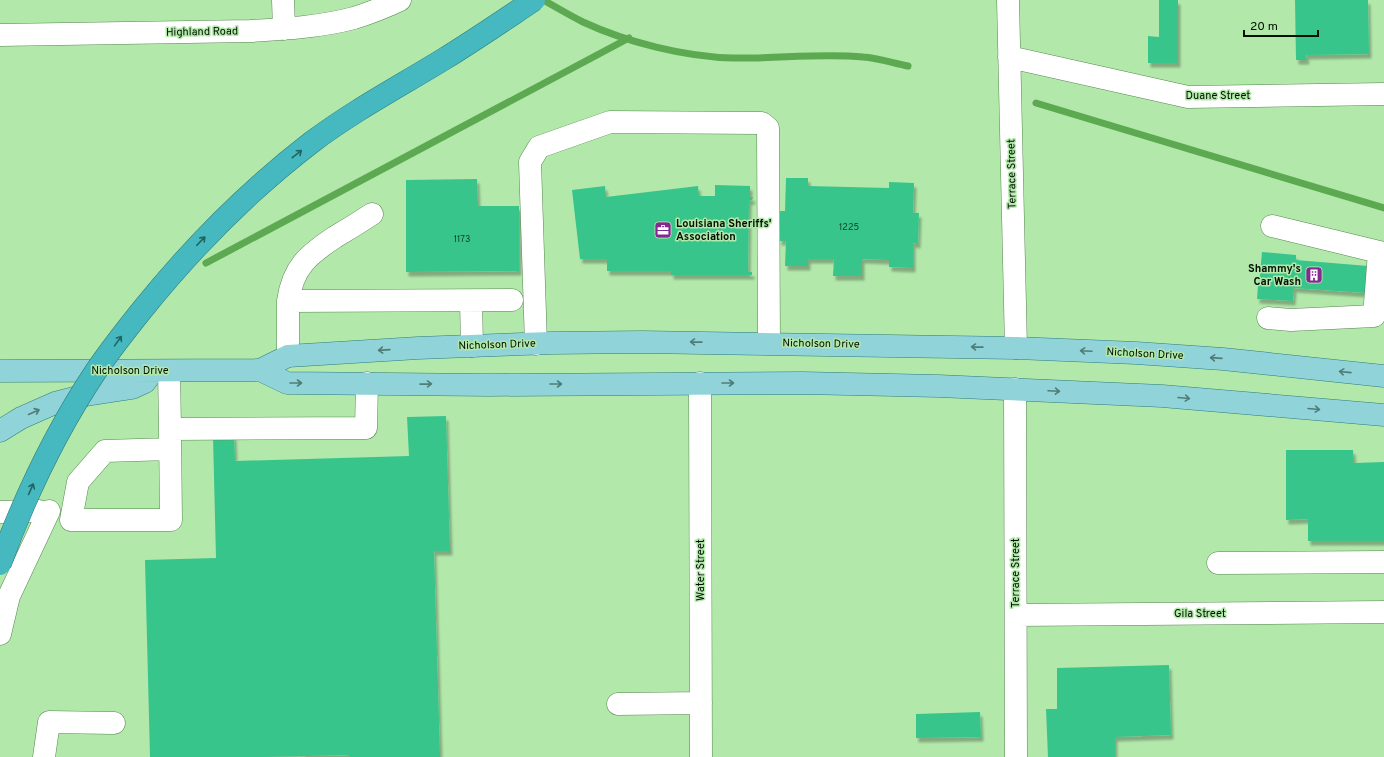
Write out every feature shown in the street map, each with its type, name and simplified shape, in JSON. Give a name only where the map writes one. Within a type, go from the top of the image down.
[{"type":"highway","points":[[0,564],[18,518],[40,469],[67,418],[89,382],[124,332],[187,256],[227,215],[274,172],[314,141],[378,99],[452,54],[534,0]]},
{"type":"main road","name":"Nicholson Drive","points":[[0,371],[260,370],[288,356],[472,346],[642,342],[1016,348],[1136,353],[1223,359],[1384,376]]},
{"type":"main road","name":"Nicholson Drive","points":[[260,370],[287,383],[490,385],[803,383],[938,386],[1162,396],[1384,415]]},
{"type":"main road","points":[[0,432],[21,418],[55,403],[86,395],[132,388],[145,382],[161,371]]},
{"type":"street","points":[[284,0],[284,29]]},
{"type":"street","name":"Highland Road","points":[[0,35],[284,29],[315,26],[353,18],[400,0]]},
{"type":"street","name":"Terrace Street","points":[[1008,0],[1016,348]]},
{"type":"street","name":"Duane Street","points":[[1009,57],[1188,97],[1384,94]]},
{"type":"street","points":[[536,344],[530,162],[539,147],[610,122],[762,122],[768,128],[769,343]]},
{"type":"street","points":[[288,356],[288,301],[293,278],[307,258],[316,250],[372,214]]},
{"type":"street","points":[[1268,318],[1291,320],[1374,316],[1380,292],[1378,252],[1272,226]]},
{"type":"street","points":[[471,300],[472,346]]},
{"type":"street","points":[[288,301],[512,300]]},
{"type":"street","points":[[161,371],[170,439],[171,520],[71,520],[78,482],[105,451],[170,439],[366,428],[367,383]]},
{"type":"street","name":"Water Street","points":[[700,384],[701,757]]},
{"type":"street","name":"Terrace Street","points":[[1015,389],[1016,757]]},
{"type":"street","points":[[0,512],[49,511],[73,508]]},
{"type":"street","points":[[0,634],[9,596],[49,511]]},
{"type":"street","points":[[1218,563],[1384,562]]},
{"type":"street","name":"Gila Street","points":[[1016,615],[1384,612]]},
{"type":"street","points":[[618,704],[701,703]]},
{"type":"street","points":[[44,757],[48,722],[114,723]]},
{"type":"building","points":[[1159,0],[1178,0],[1178,63],[1148,63],[1148,36],[1159,37]]},
{"type":"building","points":[[1295,0],[1368,0],[1369,54],[1306,55],[1307,60],[1296,60]]},
{"type":"building","points":[[786,178],[808,178],[808,186],[889,188],[889,182],[914,183],[913,213],[919,213],[918,244],[913,243],[913,268],[889,267],[889,260],[862,259],[862,276],[833,276],[834,259],[808,259],[808,266],[785,266],[786,241],[779,241],[780,211],[785,211]]},
{"type":"building","points":[[477,179],[478,206],[519,206],[519,271],[406,272],[406,180]]},
{"type":"building","name":"Louisiana Sheriffs' Association","points":[[715,185],[750,186],[750,197],[753,197],[752,200],[749,201],[748,272],[752,272],[752,275],[671,275],[671,271],[607,271],[607,259],[580,259],[572,190],[605,186],[606,197],[698,186],[699,196],[715,196]]},
{"type":"building","name":"Shammy's Car Wash","points":[[1262,252],[1296,255],[1296,260],[1368,266],[1366,293],[1294,288],[1293,301],[1257,299]]},
{"type":"building","points":[[446,416],[450,551],[434,551],[440,757],[349,757],[349,755],[150,757],[145,560],[216,558],[213,436],[234,435],[235,461],[409,456],[407,417]]},
{"type":"building","points":[[1286,450],[1353,450],[1354,463],[1384,462],[1384,541],[1308,541],[1308,519],[1286,520]]},
{"type":"building","points":[[1169,665],[1171,735],[1115,737],[1115,757],[1048,757],[1046,709],[1057,709],[1057,668]]},
{"type":"building","points":[[980,712],[981,737],[916,738],[916,714]]},
{"type":"waterway","points":[[543,0],[578,19],[618,36],[656,47],[695,55],[733,58],[847,56],[874,58],[908,66]]},
{"type":"waterway","points":[[206,263],[629,38]]},
{"type":"waterway","points":[[1036,103],[1384,208]]},
{"type":"place","name":"Louisiana Sheriffs' Association","points":[[663,230]]},
{"type":"place","name":"Shammy's Car Wash","points":[[1314,275]]}]
